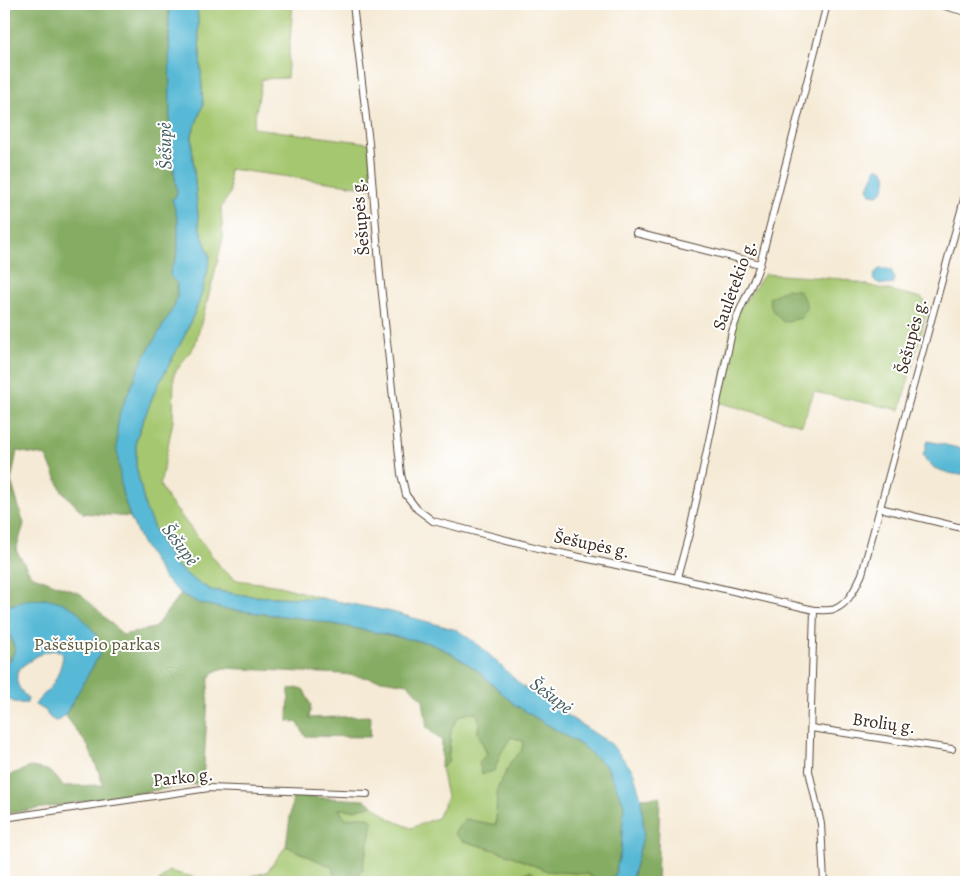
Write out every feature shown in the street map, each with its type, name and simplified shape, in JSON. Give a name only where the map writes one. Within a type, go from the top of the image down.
[{"type":"street","name":"Šešupės g.","points":[[353,4],[369,142],[401,474],[406,495],[417,509],[433,521],[542,549],[814,610],[834,609],[848,599],[862,574],[966,192]]},
{"type":"street","name":"Saulėtekio g.","points":[[677,578],[690,530],[732,332],[760,264],[827,4]]},
{"type":"street","points":[[937,4],[966,12]]},
{"type":"street","points":[[636,233],[760,264]]},
{"type":"street","points":[[880,508],[966,529]]},
{"type":"street","points":[[814,610],[810,772],[821,824],[824,882]]},
{"type":"street","name":"Brolių g.","points":[[811,728],[952,748]]},
{"type":"street","name":"Parko g.","points":[[4,818],[209,788],[367,794]]},
{"type":"green space","name":"Pašešupio parkas","points":[[4,4],[169,4],[170,127],[177,193],[172,199],[176,210],[178,230],[178,241],[171,277],[177,283],[177,297],[174,307],[143,359],[122,492],[130,517],[83,513],[62,491],[46,456],[17,451],[11,481],[24,524],[16,550],[31,575],[81,594],[123,635],[154,628],[181,594],[199,603],[224,609],[308,619],[429,643],[449,652],[476,669],[515,705],[581,745],[607,767],[624,804],[621,850],[613,882],[599,882],[587,874],[547,871],[507,854],[461,840],[454,833],[465,819],[496,825],[497,790],[512,760],[522,750],[523,741],[511,737],[501,753],[494,771],[482,774],[479,763],[487,753],[478,733],[479,718],[476,713],[459,716],[451,729],[448,762],[441,768],[442,741],[427,728],[423,700],[408,684],[343,674],[223,668],[214,672],[209,678],[203,783],[4,814],[4,782],[12,774],[31,767],[47,770],[63,786],[103,785],[88,746],[65,715],[100,654],[49,599],[28,600],[4,607]]},
{"type":"green space","points":[[197,4],[293,4],[287,78],[262,79],[253,128],[369,143],[373,188],[229,169],[230,193],[221,208],[223,238],[214,276],[195,345],[174,374],[173,421],[160,485],[168,499],[223,570],[237,580],[280,586],[326,599],[250,596],[211,590],[194,580],[181,570],[158,537],[146,510],[136,466],[136,439],[155,391],[185,335],[199,302],[210,257],[199,226],[192,148],[192,134],[203,105]]},
{"type":"green space","points":[[765,274],[842,279],[922,298],[927,305],[927,312],[900,410],[814,392],[802,425],[717,402],[734,316]]},
{"type":"green space","points":[[786,289],[798,290],[805,300],[806,309],[802,318],[783,322],[772,310],[769,298]]},
{"type":"green space","points":[[4,633],[11,637],[15,650],[11,659],[4,666]]},
{"type":"green space","points":[[300,688],[304,690],[311,706],[309,718],[371,716],[370,737],[305,736],[298,723],[288,721],[289,689]]},
{"type":"green space","points":[[476,713],[479,718],[478,733],[494,771],[501,753],[511,736],[523,741],[522,750],[512,760],[497,790],[496,825],[465,819],[454,833],[461,840],[507,854],[547,871],[587,874],[599,882],[551,882],[538,877],[530,871],[522,874],[527,882],[357,882],[373,822],[357,817],[345,819],[338,809],[354,810],[373,805],[390,819],[411,828],[437,818],[447,797],[441,768],[448,762],[451,729],[459,716]]},
{"type":"green space","points":[[293,796],[364,800],[373,805],[354,810],[339,809],[345,819],[369,817],[373,822],[362,870],[357,882],[334,882],[336,880],[332,867],[286,846]]},
{"type":"green space","points":[[660,797],[657,882],[631,882],[644,833],[641,798]]},
{"type":"green space","points":[[286,846],[332,867],[336,880],[334,882],[231,882],[267,872]]},
{"type":"green space","points":[[169,871],[213,882],[158,882]]},
{"type":"green space","points":[[530,871],[538,877],[551,882],[527,882],[522,874]]},
{"type":"water","points":[[169,4],[197,4],[203,105],[192,134],[192,148],[199,226],[210,257],[199,302],[185,335],[155,391],[136,439],[136,466],[146,510],[158,537],[181,570],[211,590],[250,596],[326,599],[392,612],[457,630],[480,646],[522,686],[611,744],[633,771],[641,798],[644,833],[631,882],[613,882],[621,850],[624,804],[607,767],[581,745],[515,705],[476,669],[449,652],[429,643],[308,619],[224,609],[199,603],[181,594],[165,579],[142,543],[130,517],[122,492],[117,451],[117,429],[120,412],[143,359],[174,307],[177,297],[177,283],[170,274],[178,247],[178,221],[172,199],[176,196],[177,192],[170,127]]},
{"type":"water","points":[[876,168],[884,171],[886,175],[886,184],[878,195],[870,194],[868,188]]},
{"type":"water","points":[[879,269],[891,270],[894,283],[884,285],[875,281],[873,279],[874,276]]},
{"type":"water","points":[[928,441],[963,449],[966,452],[966,473],[954,474],[934,468],[927,462],[923,454]]},
{"type":"water","points":[[49,599],[61,602],[76,610],[95,633],[101,646],[100,654],[65,715],[60,720],[55,721],[49,717],[45,710],[35,705],[52,686],[56,678],[63,655],[60,651],[48,651],[41,654],[19,670],[17,682],[22,692],[28,698],[27,703],[14,702],[4,695],[4,666],[11,659],[15,650],[11,637],[4,633],[4,607],[28,600]]},
{"type":"water label","name":"Šešupė","points":[[164,146]]},
{"type":"water label","name":"Šešupė","points":[[181,544]]},
{"type":"water label","name":"Šešupė","points":[[552,695]]}]
